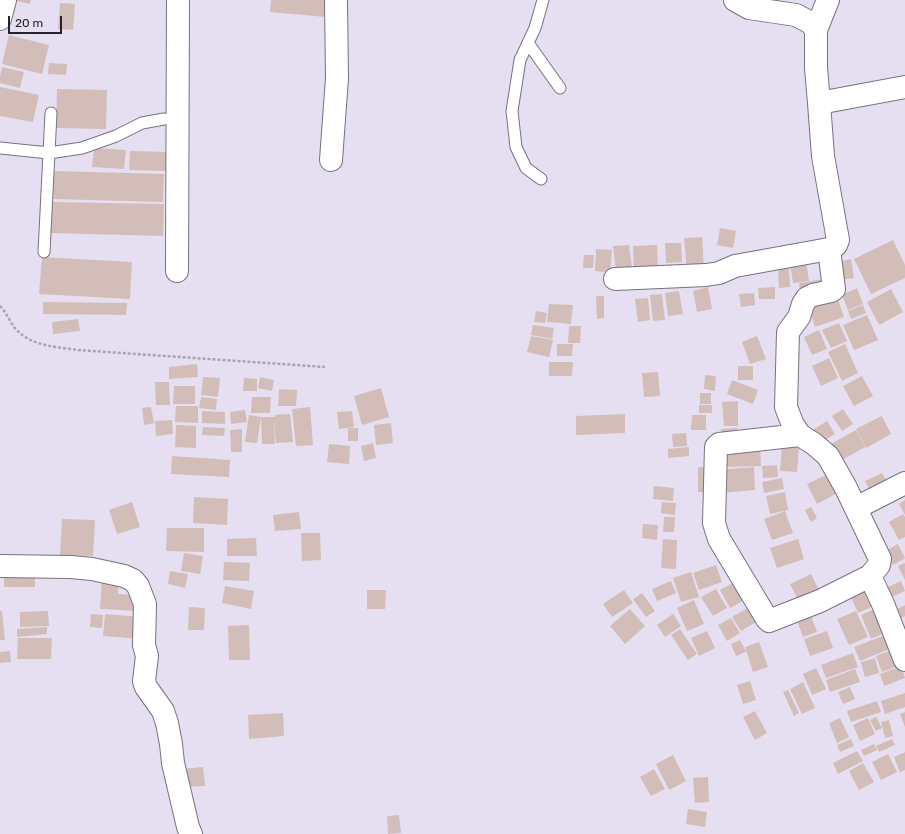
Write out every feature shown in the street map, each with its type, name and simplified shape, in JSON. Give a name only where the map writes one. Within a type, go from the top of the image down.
[{"type":"street","points":[[0,19],[6,0]]},
{"type":"street","points":[[177,271],[178,0]]},
{"type":"street","points":[[331,160],[337,78],[336,0]]},
{"type":"street","points":[[736,0],[749,8],[796,15],[811,23],[816,30]]},
{"type":"street","points":[[615,279],[706,275],[719,273],[735,266],[829,249],[836,245],[838,240],[823,156],[816,68],[816,30],[828,0]]},
{"type":"street","points":[[819,103],[905,87]]},
{"type":"street","points":[[800,435],[719,444],[716,446],[714,523],[718,539],[769,621],[820,601],[870,576],[879,565],[880,560],[856,508],[828,456],[800,435],[793,425],[786,407],[788,332],[800,316],[807,298],[834,289],[829,249]]},
{"type":"street","points":[[856,508],[905,484]]},
{"type":"street","points":[[0,566],[70,567],[92,569],[124,576],[133,580],[138,586],[145,604],[144,645],[146,656],[144,681],[146,687],[163,711],[167,723],[173,763],[191,834]]},
{"type":"street","points":[[870,576],[883,604],[905,660]]},
{"type":"lane","points":[[541,179],[526,168],[516,147],[512,111],[520,60],[535,28],[543,0]]},
{"type":"lane","points":[[528,43],[560,88]]},
{"type":"lane","points":[[44,252],[51,113]]},
{"type":"lane","points":[[0,148],[49,153],[82,148],[116,136],[142,123],[164,119]]},
{"type":"path","points":[[0,306],[15,328],[24,337],[44,345],[85,351],[325,367]]},
{"type":"building","points":[[13,0],[31,0],[30,4]]},
{"type":"building","points":[[271,0],[327,0],[326,17],[270,12]]},
{"type":"building","points":[[60,3],[75,4],[73,30],[58,29]]},
{"type":"building","points":[[9,35],[49,45],[42,74],[2,64]]},
{"type":"building","points":[[49,63],[67,64],[66,75],[48,74]]},
{"type":"building","points":[[2,67],[24,72],[20,88],[0,83]]},
{"type":"building","points":[[0,87],[39,95],[33,122],[0,116]]},
{"type":"building","points":[[57,89],[107,90],[106,129],[56,128]]},
{"type":"building","points":[[94,148],[126,150],[124,169],[92,167]]},
{"type":"building","points":[[130,151],[167,152],[167,171],[129,170]]},
{"type":"building","points":[[53,171],[164,174],[163,202],[53,199]]},
{"type":"building","points":[[51,202],[164,204],[163,236],[50,233]]},
{"type":"building","points":[[720,228],[736,231],[733,248],[717,245]]},
{"type":"building","points":[[702,237],[704,270],[687,271],[684,238]]},
{"type":"building","points":[[893,240],[905,265],[905,278],[871,294],[854,259]]},
{"type":"building","points":[[665,243],[681,243],[682,262],[666,263]]},
{"type":"building","points":[[629,245],[632,269],[616,271],[613,246]]},
{"type":"building","points":[[657,245],[658,269],[634,271],[633,246]]},
{"type":"building","points":[[596,249],[612,250],[610,273],[595,271]]},
{"type":"building","points":[[584,255],[594,255],[593,268],[583,268]]},
{"type":"building","points":[[42,257],[132,262],[130,299],[39,294]]},
{"type":"building","points":[[851,259],[854,278],[835,281],[832,263]]},
{"type":"building","points":[[806,260],[809,281],[793,283],[790,263]]},
{"type":"building","points":[[789,267],[790,287],[779,288],[778,268]]},
{"type":"building","points":[[825,279],[827,291],[801,295],[799,283]]},
{"type":"building","points":[[708,287],[712,309],[697,312],[693,291]]},
{"type":"building","points":[[775,287],[775,299],[759,299],[758,288]]},
{"type":"building","points":[[857,288],[863,304],[848,310],[842,295]]},
{"type":"building","points":[[891,289],[903,312],[879,325],[867,302]]},
{"type":"building","points":[[679,291],[683,314],[668,316],[665,293]]},
{"type":"building","points":[[754,293],[755,305],[741,307],[739,294]]},
{"type":"building","points":[[836,293],[844,317],[815,327],[807,302]]},
{"type":"building","points":[[662,294],[665,320],[653,321],[650,295]]},
{"type":"building","points":[[596,296],[604,296],[604,318],[597,319]]},
{"type":"building","points":[[648,298],[650,320],[638,322],[635,299]]},
{"type":"building","points":[[43,302],[127,303],[126,315],[43,314]]},
{"type":"building","points":[[549,304],[573,305],[571,324],[547,322]]},
{"type":"building","points":[[863,305],[866,313],[851,319],[848,311]]},
{"type":"building","points":[[536,311],[547,313],[545,323],[534,322]]},
{"type":"building","points":[[867,315],[878,340],[854,350],[843,325]]},
{"type":"building","points":[[78,319],[80,331],[53,334],[52,322]]},
{"type":"building","points":[[839,323],[847,341],[831,348],[822,330]]},
{"type":"building","points":[[533,325],[554,328],[552,339],[531,335]]},
{"type":"building","points":[[569,326],[581,326],[580,343],[568,343]]},
{"type":"building","points":[[819,330],[827,349],[812,355],[804,337]]},
{"type":"building","points":[[531,336],[553,340],[549,357],[527,352]]},
{"type":"building","points":[[757,336],[766,359],[750,364],[742,342]]},
{"type":"building","points":[[557,344],[573,344],[572,356],[557,356]]},
{"type":"building","points":[[845,344],[858,373],[842,381],[828,352]]},
{"type":"building","points":[[829,358],[838,378],[821,386],[812,366]]},
{"type":"building","points":[[549,362],[573,362],[572,376],[549,376]]},
{"type":"building","points":[[197,364],[198,377],[169,379],[169,367]]},
{"type":"building","points":[[738,366],[753,366],[753,380],[738,380]]},
{"type":"building","points":[[658,372],[660,396],[644,397],[642,373]]},
{"type":"building","points":[[705,375],[716,376],[715,391],[704,389]]},
{"type":"building","points":[[862,376],[873,396],[854,406],[843,386]]},
{"type":"building","points":[[203,377],[220,378],[218,397],[201,395]]},
{"type":"building","points":[[260,377],[274,380],[272,391],[258,388]]},
{"type":"building","points":[[244,378],[257,379],[257,391],[243,391]]},
{"type":"building","points":[[732,380],[758,390],[753,404],[727,394]]},
{"type":"building","points":[[155,382],[169,382],[170,405],[156,405]]},
{"type":"building","points":[[174,386],[195,386],[195,404],[173,404]]},
{"type":"building","points":[[381,388],[389,417],[362,425],[354,396]]},
{"type":"building","points":[[279,389],[297,390],[296,406],[278,406]]},
{"type":"building","points":[[700,393],[711,393],[711,404],[700,404]]},
{"type":"building","points":[[201,397],[217,399],[216,410],[199,408]]},
{"type":"building","points":[[252,397],[271,397],[270,413],[251,413]]},
{"type":"building","points":[[738,401],[738,426],[724,426],[722,402]]},
{"type":"building","points":[[699,405],[712,405],[712,413],[699,413]]},
{"type":"building","points":[[176,406],[198,406],[198,423],[175,422]]},
{"type":"building","points":[[151,407],[154,423],[144,425],[142,408]]},
{"type":"building","points":[[310,407],[313,445],[296,446],[292,409]]},
{"type":"building","points":[[843,409],[853,424],[842,431],[832,416]]},
{"type":"building","points":[[245,410],[247,422],[231,424],[230,412]]},
{"type":"building","points":[[202,411],[225,412],[225,424],[202,423]]},
{"type":"building","points":[[352,411],[354,427],[339,429],[337,412]]},
{"type":"building","points":[[290,414],[293,442],[276,443],[274,419],[275,444],[262,444],[261,417],[275,417],[275,415]]},
{"type":"building","points":[[625,414],[625,433],[576,435],[576,416]]},
{"type":"building","points":[[249,415],[261,417],[257,443],[245,442]]},
{"type":"building","points":[[692,415],[706,415],[706,430],[691,430]]},
{"type":"building","points":[[882,416],[891,434],[866,448],[856,429]]},
{"type":"building","points":[[172,420],[173,434],[156,436],[155,421]]},
{"type":"building","points":[[827,421],[835,434],[819,444],[811,431]]},
{"type":"building","points":[[391,423],[393,443],[376,445],[374,425]]},
{"type":"building","points":[[176,425],[196,426],[196,448],[175,447]]},
{"type":"building","points":[[203,427],[225,428],[224,436],[202,435]]},
{"type":"building","points":[[348,428],[358,428],[358,441],[348,441]]},
{"type":"building","points":[[737,428],[738,439],[723,441],[721,429]]},
{"type":"building","points":[[242,429],[242,452],[231,452],[230,430]]},
{"type":"building","points":[[856,430],[865,447],[840,461],[831,444]]},
{"type":"building","points":[[686,433],[687,446],[673,447],[672,434]]},
{"type":"building","points":[[373,443],[376,458],[364,461],[361,446]]},
{"type":"building","points":[[329,444],[350,446],[349,464],[327,462]]},
{"type":"building","points":[[760,446],[761,466],[720,467],[719,448]]},
{"type":"building","points":[[782,446],[799,447],[797,472],[780,471]]},
{"type":"building","points":[[689,447],[689,456],[668,458],[668,449]]},
{"type":"building","points":[[172,456],[230,460],[229,477],[171,474]]},
{"type":"building","points":[[777,465],[778,477],[763,478],[762,466]]},
{"type":"building","points":[[698,467],[713,468],[713,493],[698,492]]},
{"type":"building","points":[[754,467],[755,490],[719,493],[718,470]]},
{"type":"building","points":[[882,473],[888,484],[871,492],[865,481]]},
{"type":"building","points":[[826,475],[836,494],[817,504],[807,484]]},
{"type":"building","points":[[782,478],[784,489],[764,493],[762,482]]},
{"type":"building","points":[[654,486],[674,488],[673,501],[653,499]]},
{"type":"building","points":[[785,492],[788,510],[770,514],[766,496]]},
{"type":"building","points":[[194,497],[228,499],[227,525],[193,523]]},
{"type":"building","points":[[905,500],[905,515],[899,504]]},
{"type":"building","points":[[132,502],[140,527],[117,534],[109,510]]},
{"type":"building","points":[[662,502],[676,503],[675,515],[661,513]]},
{"type":"building","points":[[811,507],[817,518],[811,522],[805,510]]},
{"type":"building","points":[[785,511],[793,533],[772,540],[764,519]]},
{"type":"building","points":[[299,512],[301,529],[275,531],[273,515]]},
{"type":"building","points":[[903,514],[905,517],[905,537],[899,540],[889,522]]},
{"type":"building","points":[[664,517],[675,517],[674,532],[663,532]]},
{"type":"building","points":[[62,519],[95,520],[93,556],[60,555]]},
{"type":"building","points":[[643,524],[658,525],[657,540],[642,538]]},
{"type":"building","points":[[167,528],[204,528],[204,552],[166,551]]},
{"type":"building","points":[[301,533],[320,533],[321,560],[302,561]]},
{"type":"building","points":[[256,538],[257,556],[227,556],[227,539]]},
{"type":"building","points":[[663,539],[677,540],[676,569],[661,568]]},
{"type":"building","points":[[798,539],[804,559],[777,568],[770,548]]},
{"type":"building","points":[[898,544],[905,558],[893,565],[885,551]]},
{"type":"building","points":[[184,553],[203,556],[200,574],[181,571]]},
{"type":"building","points":[[224,562],[250,563],[249,581],[223,580]]},
{"type":"building","points":[[905,563],[905,580],[898,566]]},
{"type":"building","points":[[716,565],[722,582],[699,590],[693,573]]},
{"type":"building","points":[[35,568],[35,587],[4,587],[4,569]]},
{"type":"building","points":[[170,571],[188,574],[185,588],[168,584]]},
{"type":"building","points":[[691,572],[699,597],[681,602],[673,578]]},
{"type":"building","points":[[811,574],[819,590],[798,600],[790,584]]},
{"type":"building","points":[[102,580],[119,580],[118,594],[141,595],[140,611],[100,609]]},
{"type":"building","points":[[671,581],[676,593],[657,601],[652,589]]},
{"type":"building","points":[[901,581],[905,591],[883,601],[879,591]]},
{"type":"building","points":[[733,583],[743,601],[730,608],[720,590]]},
{"type":"building","points":[[225,586],[254,591],[251,609],[222,603]]},
{"type":"building","points":[[869,588],[876,605],[858,613],[851,597]]},
{"type":"building","points":[[716,589],[727,608],[713,616],[701,597]]},
{"type":"building","points":[[367,590],[386,590],[385,609],[367,609]]},
{"type":"building","points":[[624,590],[633,603],[612,617],[603,604]]},
{"type":"building","points":[[642,593],[655,611],[646,617],[633,599]]},
{"type":"building","points":[[694,600],[704,624],[687,631],[677,608]]},
{"type":"building","points":[[905,605],[905,616],[893,622],[889,613]]},
{"type":"building","points":[[189,607],[205,608],[204,630],[188,630]]},
{"type":"building","points":[[749,607],[758,621],[741,631],[732,617]]},
{"type":"building","points":[[877,608],[887,632],[871,639],[861,615]]},
{"type":"building","points":[[630,609],[645,626],[625,644],[610,626]]},
{"type":"building","points":[[0,611],[2,611],[5,640],[0,640]]},
{"type":"building","points":[[48,611],[49,626],[20,627],[20,612]]},
{"type":"building","points":[[856,611],[868,637],[849,645],[837,619]]},
{"type":"building","points":[[810,613],[817,632],[803,637],[796,618]]},
{"type":"building","points":[[91,614],[103,615],[102,628],[90,627]]},
{"type":"building","points":[[105,614],[142,617],[140,639],[103,636]]},
{"type":"building","points":[[673,614],[681,626],[665,637],[657,625]]},
{"type":"building","points":[[731,618],[740,633],[727,641],[718,625]]},
{"type":"building","points":[[249,625],[250,660],[229,660],[228,626]]},
{"type":"building","points":[[47,627],[47,634],[17,637],[17,629]]},
{"type":"building","points":[[680,629],[697,654],[688,660],[671,635]]},
{"type":"building","points":[[707,631],[715,648],[699,656],[691,638]]},
{"type":"building","points":[[827,631],[833,648],[810,656],[804,639]]},
{"type":"building","points":[[888,634],[894,647],[860,661],[854,647]]},
{"type":"building","points":[[18,638],[52,638],[51,659],[17,659]]},
{"type":"building","points":[[740,640],[746,652],[736,656],[731,644]]},
{"type":"building","points":[[759,642],[768,667],[753,672],[745,647]]},
{"type":"building","points":[[897,648],[903,664],[882,672],[876,656]]},
{"type":"building","points":[[10,651],[11,662],[0,663],[0,652]]},
{"type":"building","points":[[853,653],[858,667],[826,678],[821,665]]},
{"type":"building","points":[[875,658],[879,673],[865,677],[861,662]]},
{"type":"building","points":[[901,666],[905,678],[884,686],[880,674]]},
{"type":"building","points":[[816,668],[826,689],[812,695],[803,674]]},
{"type":"building","points":[[855,669],[860,682],[830,692],[826,680]]},
{"type":"building","points":[[750,681],[756,700],[743,704],[737,685]]},
{"type":"building","points":[[803,682],[815,708],[802,714],[790,689]]},
{"type":"building","points":[[850,687],[855,699],[843,704],[838,692]]},
{"type":"building","points":[[788,690],[799,713],[794,716],[783,692]]},
{"type":"building","points":[[905,693],[905,707],[885,714],[881,701]]},
{"type":"building","points":[[877,701],[881,712],[851,722],[847,711]]},
{"type":"building","points":[[755,711],[767,733],[755,740],[743,717]]},
{"type":"building","points":[[905,712],[905,727],[900,714]]},
{"type":"building","points":[[283,713],[284,736],[249,739],[248,715]]},
{"type":"building","points":[[876,717],[882,728],[876,731],[870,720]]},
{"type":"building","points":[[840,718],[849,737],[837,743],[829,723]]},
{"type":"building","points":[[868,718],[875,734],[860,741],[853,725]]},
{"type":"building","points":[[889,720],[893,736],[885,738],[881,722]]},
{"type":"building","points":[[851,739],[854,746],[840,752],[837,745]]},
{"type":"building","points":[[892,739],[895,745],[879,752],[876,746]]},
{"type":"building","points":[[874,744],[877,750],[864,756],[861,750]]},
{"type":"building","points":[[857,751],[863,761],[838,774],[833,763]]},
{"type":"building","points":[[905,752],[905,770],[900,772],[894,757]]},
{"type":"building","points":[[888,754],[897,772],[881,780],[872,762]]},
{"type":"building","points":[[673,755],[686,781],[669,790],[656,764]]},
{"type":"building","points":[[863,763],[874,782],[859,790],[849,771]]},
{"type":"building","points":[[203,767],[205,786],[185,787],[183,769]]},
{"type":"building","points":[[654,769],[665,789],[651,796],[640,777]]},
{"type":"building","points":[[708,777],[709,802],[695,803],[693,778]]},
{"type":"building","points":[[688,809],[707,812],[705,827],[686,824]]},
{"type":"building","points":[[399,815],[401,833],[388,834],[387,816]]}]
